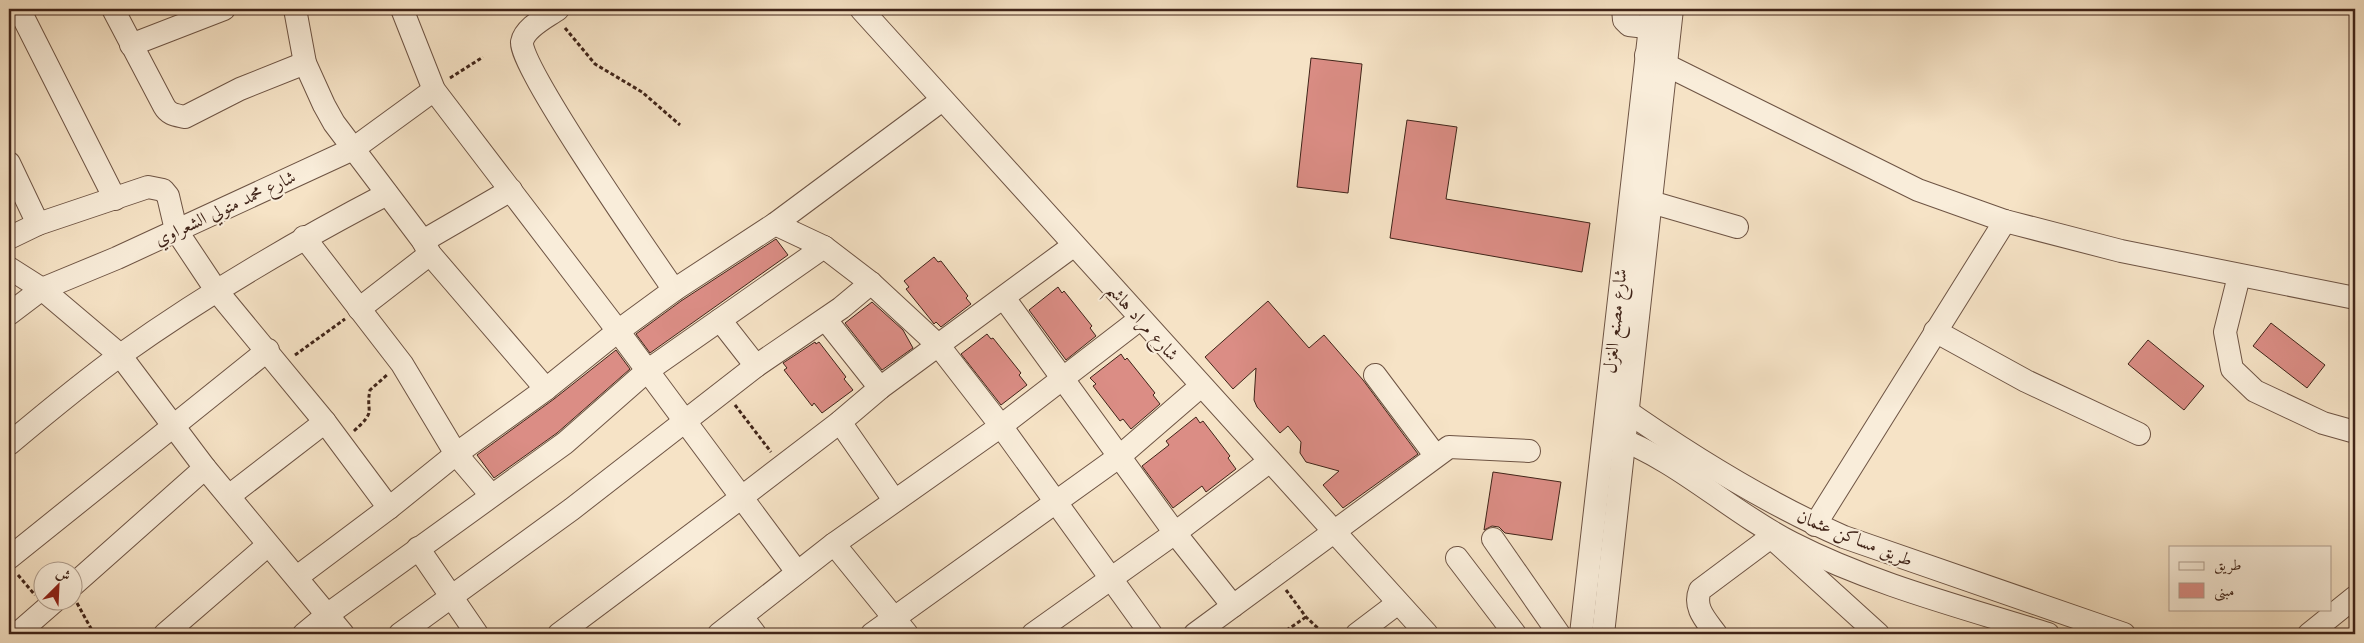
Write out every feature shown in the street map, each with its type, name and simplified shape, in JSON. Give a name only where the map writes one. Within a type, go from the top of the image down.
[{"type":"street","points":[[19,9],[115,199]]},
{"type":"street","points":[[113,9],[168,112],[185,116],[240,89],[305,63]]},
{"type":"street","points":[[131,44],[224,9]]},
{"type":"street","points":[[295,9],[305,63],[324,105],[353,149],[426,248],[546,389]]},
{"type":"street","points":[[402,9],[434,90],[686,420],[797,572]]},
{"type":"street","name":"شارع مراد هاشم","points":[[861,9],[1073,246],[1427,634]]},
{"type":"street","points":[[1623,9],[1624,20],[1629,24],[1660,19]]},
{"type":"street","points":[[544,13],[523,38],[523,51],[548,100],[674,290]]},
{"type":"street","name":"شارع مصنع الغزل","points":[[1581,634],[1629,196],[1655,60],[1660,19]]},
{"type":"street","points":[[1655,60],[1918,190],[2005,221],[2121,251],[2355,298]]},
{"type":"street","name":"شارع مصنع الغزل","points":[[1603,634],[1626,441],[1651,202],[1655,60]]},
{"type":"street","name":"شارع محمد متولي الشعراوي","points":[[9,314],[42,289],[117,258],[353,149],[434,90]]},
{"type":"street","points":[[297,577],[389,508],[456,454],[546,389],[618,331],[674,290],[775,224],[942,100]]},
{"type":"street","points":[[9,163],[38,224]]},
{"type":"street","points":[[9,238],[38,224],[148,187],[163,190],[168,196],[176,230],[216,290],[325,422],[389,508]]},
{"type":"street","points":[[359,309],[426,248],[511,190]]},
{"type":"street","points":[[13,432],[120,355],[216,290],[304,237],[387,194]]},
{"type":"street","points":[[1629,196],[1737,227]]},
{"type":"street","points":[[1815,524],[1934,331],[2005,221]]},
{"type":"street","points":[[775,224],[824,247],[871,283],[939,346],[1001,426],[1151,634]]},
{"type":"street","points":[[304,237],[402,364],[456,454],[491,495]]},
{"type":"street","points":[[559,634],[840,422],[880,388],[1073,246]]},
{"type":"street","points":[[304,634],[418,548],[565,443],[647,371],[824,247]]},
{"type":"street","points":[[9,268],[42,289],[120,355],[205,468],[268,545],[297,577],[342,634]]},
{"type":"street","points":[[2238,276],[2225,332],[2232,369],[2255,391],[2323,423],[2355,432]]},
{"type":"street","points":[[400,634],[572,509],[686,420],[726,392],[756,366],[826,320],[871,283]]},
{"type":"street","points":[[1004,298],[1175,533],[1233,606]]},
{"type":"street","points":[[719,634],[749,626],[797,572],[894,500],[1001,426],[1140,319]]},
{"type":"street","points":[[720,320],[756,366]]},
{"type":"street","points":[[826,320],[880,388]]},
{"type":"street","points":[[1934,331],[2026,381],[2139,434]]},
{"type":"street","points":[[12,565],[174,425],[274,358]]},
{"type":"street","points":[[1375,374],[1435,455]]},
{"type":"street","points":[[872,634],[901,626],[1056,502],[1120,456],[1201,386]]},
{"type":"street","name":"طريق مساكن عثمان","points":[[1607,398],[1629,413],[1663,448],[1773,536],[1870,577],[2048,634]]},
{"type":"street","points":[[229,496],[325,422]]},
{"type":"street","points":[[840,422],[894,500]]},
{"type":"street","name":"طريق مساكن عثمان","points":[[1603,432],[1626,441],[1663,448],[1844,537],[2124,634]]},
{"type":"street","points":[[1196,634],[1449,446],[1529,452]]},
{"type":"street","points":[[1033,634],[1175,533],[1270,461]]},
{"type":"street","points":[[82,577],[205,468]]},
{"type":"street","points":[[1716,634],[1698,608],[1697,599],[1700,590],[1773,536],[1878,634]]},
{"type":"street","points":[[1493,539],[1558,634]]},
{"type":"street","points":[[834,544],[901,626]]},
{"type":"street","points":[[165,634],[268,545]]},
{"type":"street","points":[[418,548],[477,634]]},
{"type":"street","points":[[1457,558],[1515,634]]},
{"type":"street","points":[[2309,634],[2355,597]]},
{"type":"street","points":[[1357,634],[1398,603]]},
{"type":"street","points":[[17,634],[45,610]]},
{"type":"path","points":[[544,13],[595,64],[642,92],[680,125]]},
{"type":"path","points":[[454,76],[483,57]]},
{"type":"path","points":[[274,358],[359,309]]},
{"type":"path","points":[[341,443],[368,419],[370,406],[368,396],[370,390],[402,364]]},
{"type":"path","points":[[726,392],[782,466]]},
{"type":"path","points":[[12,565],[32,586]]},
{"type":"path","points":[[1275,576],[1306,617],[1324,634]]},
{"type":"path","points":[[80,610],[94,634]]},
{"type":"path","points":[[1281,634],[1306,617]]},
{"type":"building","points":[[1311,58],[1362,64],[1348,193],[1297,187]]},
{"type":"building","points":[[1407,120],[1457,127],[1446,199],[1590,223],[1582,272],[1390,238]]},
{"type":"building","points":[[776,239],[788,255],[650,353],[636,334],[681,301]]},
{"type":"building","points":[[934,257],[938,262],[941,261],[968,296],[966,298],[971,304],[941,327],[936,322],[934,324],[906,289],[909,287],[904,281]]},
{"type":"building","points":[[1058,287],[1062,293],[1064,291],[1092,326],[1090,328],[1096,336],[1066,360],[1029,310]]},
{"type":"building","points":[[1268,301],[1309,348],[1324,335],[1363,380],[1418,454],[1343,508],[1323,485],[1339,471],[1306,462],[1300,453],[1301,442],[1288,426],[1280,433],[1257,407],[1254,400],[1256,368],[1233,389],[1205,357]]},
{"type":"building","points":[[872,302],[903,330],[913,348],[882,370],[845,323]]},
{"type":"building","points":[[2271,323],[2325,365],[2307,388],[2253,346]]},
{"type":"building","points":[[987,334],[991,339],[993,338],[1021,373],[1019,375],[1027,385],[1001,405],[961,354]]},
{"type":"building","points":[[2148,340],[2204,386],[2184,410],[2128,364]]},
{"type":"building","points":[[815,342],[816,344],[819,342],[846,377],[844,379],[853,390],[822,413],[814,403],[812,406],[784,370],[787,368],[783,363]]},
{"type":"building","points":[[616,350],[630,369],[557,433],[494,478],[477,455],[554,399]]},
{"type":"building","points":[[1121,354],[1125,360],[1127,358],[1155,393],[1153,395],[1160,404],[1131,429],[1123,419],[1120,421],[1093,386],[1096,384],[1090,378]]},
{"type":"building","points":[[1196,417],[1200,423],[1203,421],[1230,456],[1228,458],[1236,469],[1206,492],[1202,486],[1173,508],[1142,466],[1169,445],[1166,441]]},
{"type":"building","points":[[1493,472],[1561,482],[1552,540],[1505,533],[1499,527],[1492,526],[1484,530]]}]
